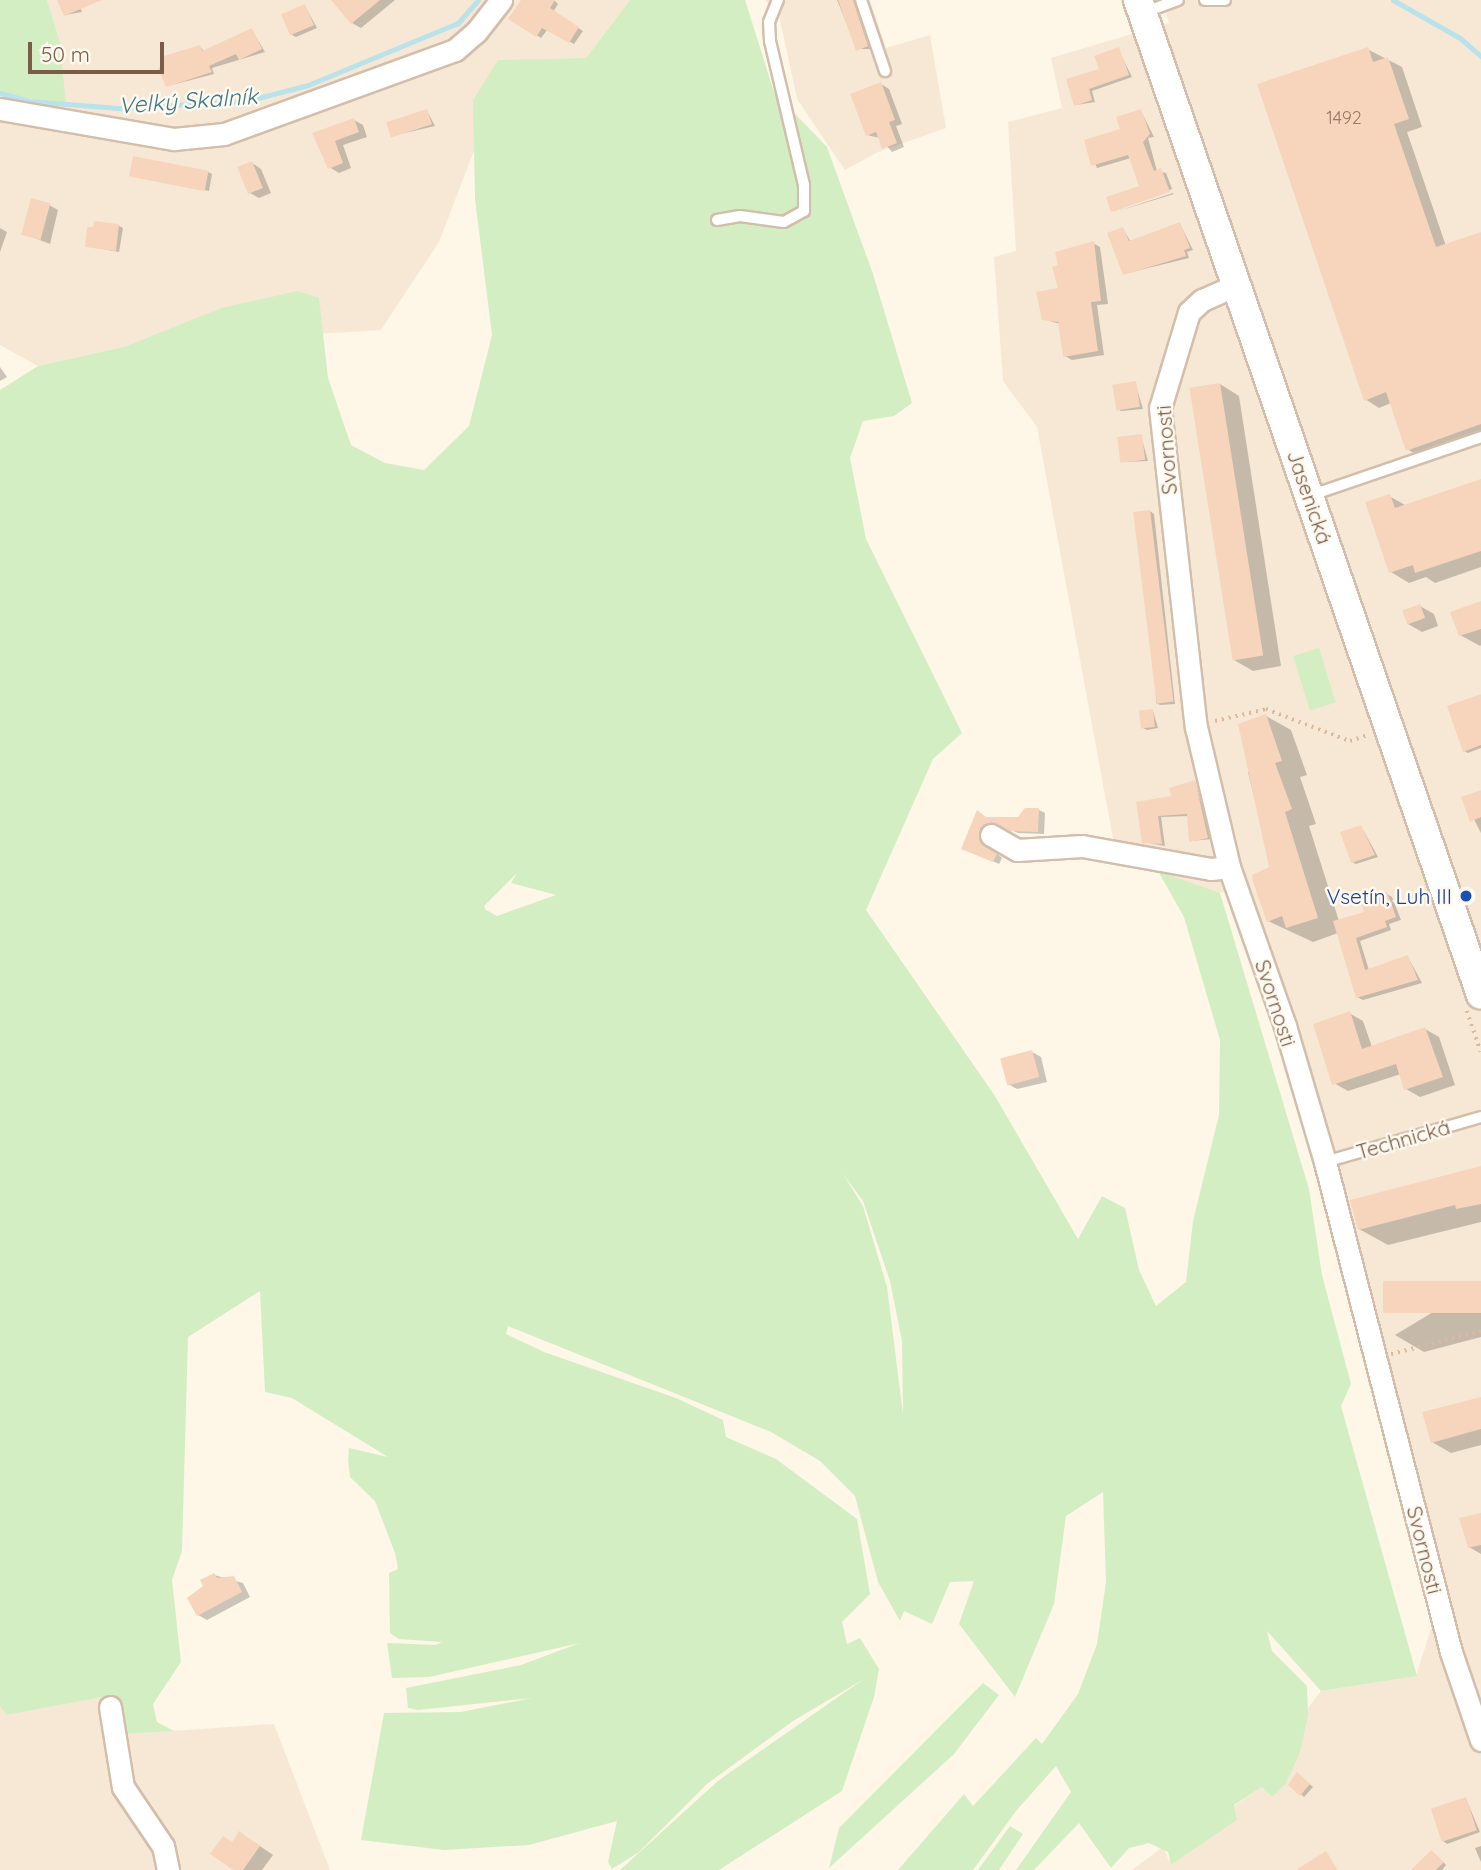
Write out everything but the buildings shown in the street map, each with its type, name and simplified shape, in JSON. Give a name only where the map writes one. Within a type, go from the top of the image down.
[{"type":"street","points":[[0,109],[174,139],[224,134],[454,50],[476,32],[501,0]]},
{"type":"street","name":"Jasenická","points":[[1140,6],[1481,995]]},
{"type":"street","name":"Svornosti","points":[[1236,285],[1202,300],[1189,312],[1160,408],[1196,723],[1229,867],[1285,1027],[1325,1161],[1451,1652],[1475,1701],[1481,1740]]},
{"type":"street","points":[[991,835],[1017,849],[1082,846],[1211,869],[1229,867]]},
{"type":"street","points":[[110,1707],[123,1787],[163,1846],[168,1870]]},
{"type":"lane","points":[[717,220],[740,216],[784,222],[804,211],[804,185],[770,41],[769,22],[778,0]]},
{"type":"lane","points":[[861,0],[885,71]]},
{"type":"lane","points":[[1140,6],[1178,0]]},
{"type":"lane","points":[[1205,0],[1225,0]]},
{"type":"lane","points":[[1309,496],[1481,436]]},
{"type":"lane","name":"Technická","points":[[1325,1161],[1481,1117]]},
{"type":"path","points":[[1196,723],[1233,720],[1266,709],[1349,741],[1370,734]]},
{"type":"path","points":[[1385,1356],[1481,1331]]},
{"type":"shaded area","points":[[47,0],[630,0],[586,58],[485,122],[439,242],[381,330],[127,346],[38,366],[0,345],[0,92],[65,106],[60,42]]},
{"type":"shaded area","points":[[765,0],[870,0],[886,48],[930,35],[946,128],[878,152],[845,170],[797,99],[779,15]]},
{"type":"shaded area","points":[[1162,0],[1481,0],[1481,1870],[1132,1870],[1163,1847],[1171,1865],[1237,1820],[1234,1806],[1262,1787],[1272,1797],[1300,1752],[1308,1708],[1321,1691],[1416,1676],[1445,1585],[1338,1177],[1246,887],[1220,893],[1117,860],[1037,427],[1003,381],[994,257],[1016,251],[1008,122],[1062,108],[1051,58],[1169,23]]},
{"type":"shaded area","points":[[113,1695],[127,1734],[274,1724],[330,1870],[0,1870],[0,1707],[7,1715]]},
{"type":"green space","points":[[0,0],[47,0],[60,42],[66,106],[0,92]]},
{"type":"green space","points":[[630,0],[745,0],[774,92],[827,147],[873,274],[912,403],[894,416],[863,421],[850,458],[866,539],[962,733],[933,759],[866,910],[995,1096],[1078,1239],[1102,1196],[1125,1208],[1139,1270],[1156,1306],[1186,1282],[1193,1221],[1219,1115],[1220,1040],[1184,917],[1158,871],[1220,893],[1309,1189],[1322,1275],[1351,1384],[1341,1406],[1417,1676],[1321,1691],[1267,1631],[1272,1651],[1307,1686],[1308,1715],[1300,1752],[1286,1783],[1272,1797],[1262,1787],[1234,1805],[1237,1820],[1171,1865],[1168,1852],[1149,1843],[1129,1848],[1111,1868],[1079,1823],[1034,1870],[1016,1870],[1071,1792],[1056,1766],[1016,1811],[973,1870],[898,1870],[964,1794],[973,1806],[1036,1738],[1042,1744],[1078,1694],[1097,1644],[1106,1582],[1103,1492],[1066,1516],[1054,1604],[1015,1697],[959,1624],[974,1581],[950,1582],[932,1624],[904,1611],[900,1621],[878,1582],[855,1496],[820,1461],[771,1432],[508,1326],[506,1334],[544,1352],[676,1398],[723,1420],[726,1437],[776,1459],[857,1519],[870,1594],[842,1622],[847,1644],[860,1638],[879,1669],[874,1697],[842,1791],[719,1870],[620,1870],[719,1780],[864,1679],[793,1721],[707,1784],[639,1852],[612,1869],[608,1862],[617,1821],[529,1845],[444,1850],[361,1840],[384,1713],[461,1712],[532,1698],[418,1710],[408,1708],[406,1688],[521,1665],[580,1643],[429,1677],[392,1678],[387,1643],[435,1645],[442,1642],[399,1639],[390,1633],[389,1573],[398,1569],[395,1553],[375,1501],[350,1477],[348,1460],[349,1448],[388,1457],[292,1398],[265,1392],[260,1291],[188,1337],[182,1551],[172,1580],[181,1662],[153,1704],[157,1722],[174,1731],[127,1734],[113,1695],[7,1715],[0,1707],[0,390],[38,366],[127,346],[221,308],[298,291],[319,298],[328,378],[351,445],[385,463],[424,470],[469,426],[492,335],[475,199],[473,100],[498,60],[586,58]],"holes":[[[517,873],[511,883],[556,895],[497,916],[486,910],[484,906]],[[843,1174],[863,1201],[890,1281],[902,1341],[903,1414],[887,1287],[863,1206]]]},
{"type":"green space","points":[[1319,648],[1336,703],[1310,710],[1293,656]]},
{"type":"green space","points":[[983,1683],[999,1695],[954,1754],[829,1868],[839,1828]]},
{"type":"green space","points":[[1010,1826],[1023,1834],[999,1870],[978,1870]]},
{"type":"waterway","name":"Velký Skalník","points":[[0,93],[29,101],[118,108],[246,101],[308,85],[458,23],[478,0]]},
{"type":"waterway","points":[[1393,0],[1460,38],[1481,56]]},
{"type":"place","name":"Vsetín, Luh III","points":[[1466,896]]}]
